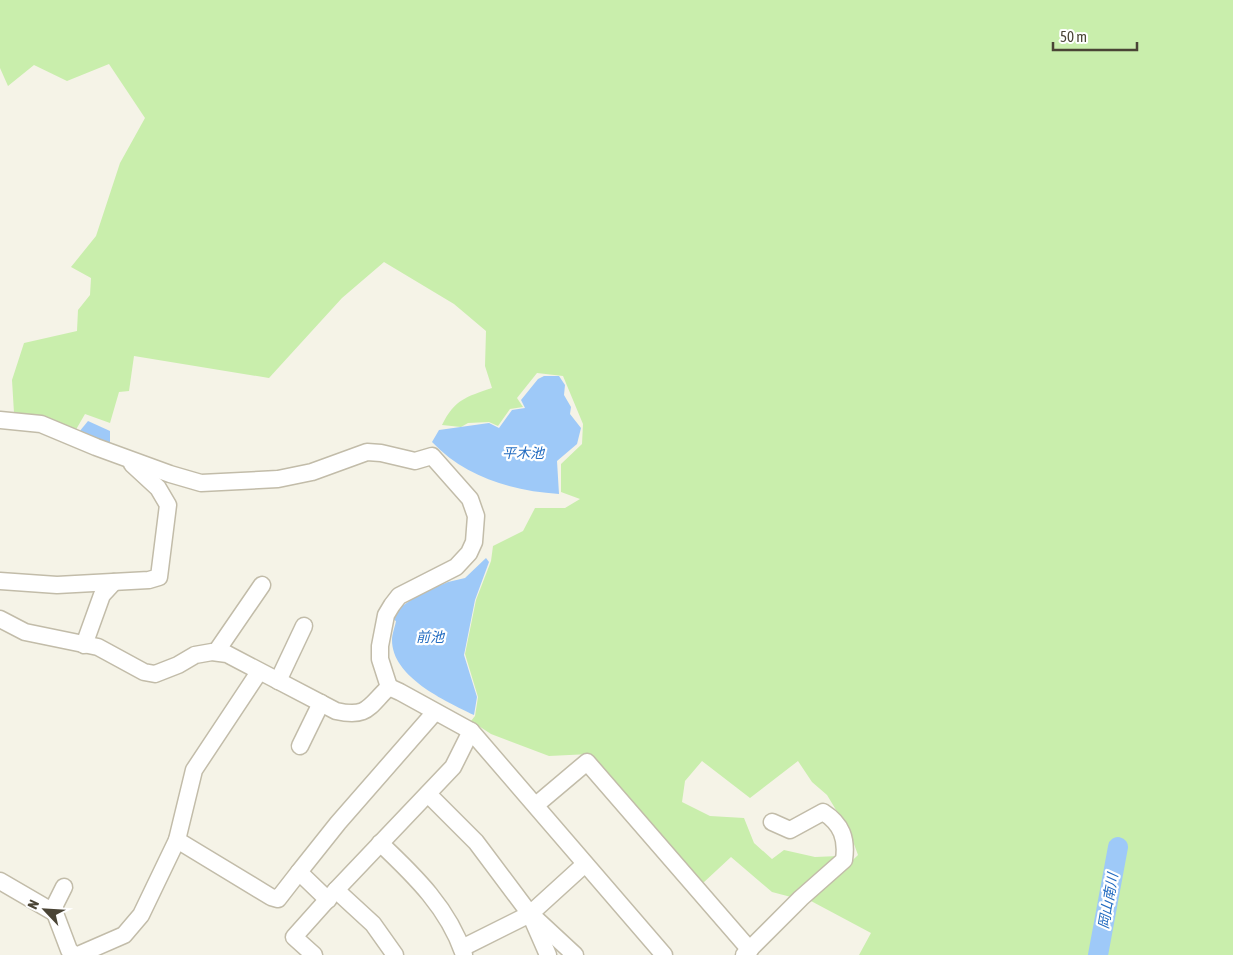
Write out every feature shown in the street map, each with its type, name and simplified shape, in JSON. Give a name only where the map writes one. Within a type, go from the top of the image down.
[{"type":"street","points":[[0,420],[41,424],[126,458],[201,483],[278,479],[312,472],[367,452],[381,453],[416,461],[432,456],[470,499],[476,516],[474,542],[469,553],[456,566],[399,596],[386,615],[380,646],[380,659],[389,687],[471,731],[536,804],[664,955]]},
{"type":"street","points":[[0,581],[57,585],[149,580],[159,577],[162,570],[168,505],[158,488],[126,458]]},
{"type":"street","points":[[84,645],[102,595],[114,582]]},
{"type":"street","points":[[216,652],[262,585]]},
{"type":"street","points":[[2,624],[24,632],[98,647],[144,672],[155,674],[178,665],[195,655],[216,652],[228,654],[336,711],[353,715],[364,713],[389,687]]},
{"type":"street","points":[[278,682],[304,626]]},
{"type":"street","points":[[78,955],[124,934],[141,915],[177,840],[194,770],[259,672]]},
{"type":"street","points":[[300,746],[321,703]]},
{"type":"street","points":[[177,840],[271,897],[278,899],[338,823],[435,712]]},
{"type":"street","points":[[294,955],[291,942],[294,937],[453,767],[471,731]]},
{"type":"street","points":[[536,804],[587,762],[747,952],[801,898],[844,860],[846,842],[832,818],[822,812],[790,830],[772,822]]},
{"type":"street","points":[[428,794],[476,842],[530,914],[575,955]]},
{"type":"street","points":[[380,843],[423,884],[448,919],[463,952],[530,914],[586,864]]},
{"type":"street","points":[[299,872],[373,924],[395,955]]},
{"type":"street","points":[[0,881],[55,913]]},
{"type":"street","points":[[64,887],[55,906],[55,913],[69,950],[74,955]]},
{"type":"street","points":[[530,914],[548,955]]},
{"type":"street","points":[[294,937],[314,955]]},
{"type":"green space","points":[[0,0],[1233,0],[1233,955],[859,955],[871,933],[811,901],[858,855],[850,833],[827,795],[812,782],[798,761],[750,798],[702,761],[685,781],[682,802],[710,816],[744,818],[754,843],[772,859],[784,850],[815,857],[839,856],[791,897],[772,892],[731,857],[703,883],[590,754],[549,756],[491,734],[471,721],[475,716],[478,697],[465,654],[476,600],[491,561],[493,546],[523,531],[535,508],[565,508],[580,499],[561,492],[561,464],[582,444],[583,424],[563,376],[537,373],[517,398],[523,407],[510,409],[498,426],[489,422],[468,423],[461,427],[442,425],[447,416],[462,400],[492,388],[485,366],[486,331],[454,304],[384,262],[342,298],[269,378],[134,356],[129,391],[119,392],[110,423],[85,414],[74,433],[37,416],[14,413],[12,380],[24,343],[77,331],[78,310],[90,295],[91,278],[71,267],[96,236],[120,163],[145,118],[109,64],[67,81],[34,65],[8,86],[0,68]]},
{"type":"water","name":"平木池","points":[[544,376],[559,376],[565,385],[564,395],[571,407],[570,414],[581,428],[577,444],[557,461],[559,494],[524,490],[490,480],[459,464],[432,442],[439,430],[489,423],[499,428],[512,410],[525,408],[521,400],[538,379]]},
{"type":"water","points":[[88,421],[110,431],[110,447],[79,432]]},
{"type":"water","name":"前池","points":[[486,558],[489,562],[475,600],[464,655],[477,697],[474,715],[435,695],[410,676],[394,653],[392,635],[396,621],[391,618],[395,611],[421,593],[448,582],[465,578]]},
{"type":"waterway","name":"岡山南川","points":[[1098,955],[1118,847]]}]
